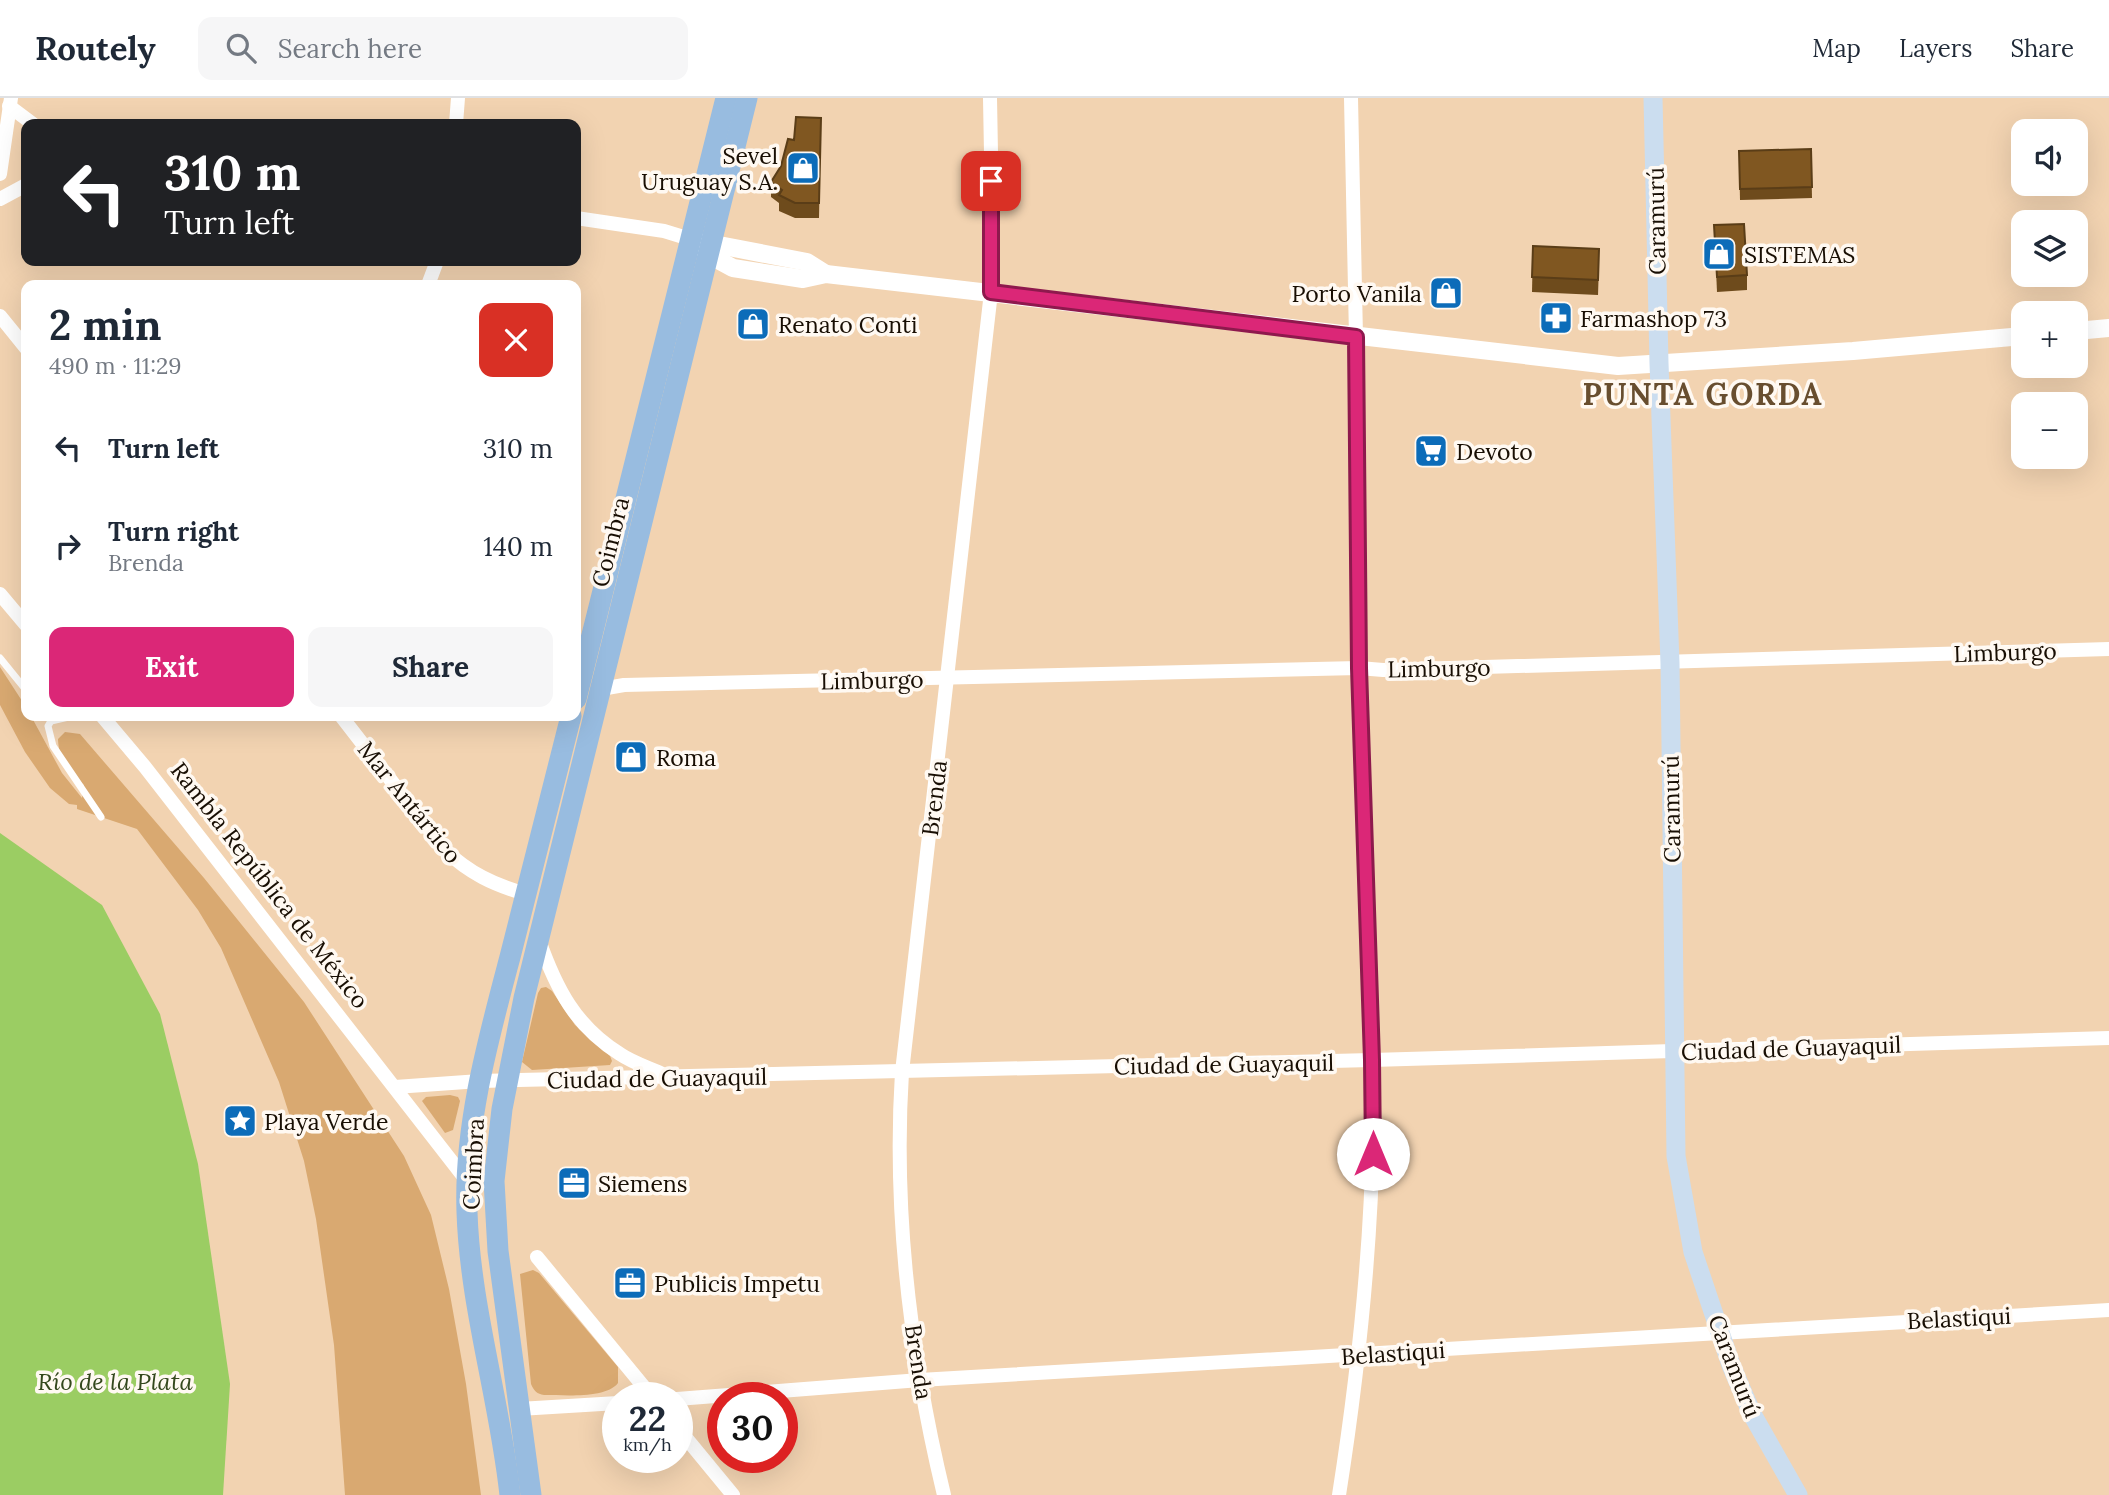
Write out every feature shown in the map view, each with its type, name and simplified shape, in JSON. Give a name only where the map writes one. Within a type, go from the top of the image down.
[{"type":"main road","name":"Coimbra","points":[[581,679],[726,98]]},
{"type":"main road","name":"Coimbra","points":[[519,1409],[498,1251],[494,1181],[506,1081],[747,98]]},
{"type":"main road","name":"Caramurú","points":[[1653,98],[1670,663],[1676,1156],[1693,1252],[1731,1365],[1752,1414],[1798,1495]]},
{"type":"main road","name":"Coimbra","points":[[467,1181],[471,1131],[480,1081],[570,721]]},
{"type":"main road","points":[[467,1181],[471,1270],[494,1390],[510,1495]]},
{"type":"main road","points":[[519,1409],[531,1495]]},
{"type":"street","points":[[457,119],[458,98]]},
{"type":"street","name":"Brenda","points":[[944,1495],[920,1380],[902,1227],[900,1109],[902,1072],[991,292],[993,264],[990,98]]},
{"type":"street","points":[[1339,1495],[1359,1356],[1372,1200],[1372,1060],[1359,668],[1351,98]]},
{"type":"street","points":[[10,102],[28,119]]},
{"type":"street","points":[[0,174],[10,102]]},
{"type":"street","points":[[0,199],[21,188]]},
{"type":"street","points":[[581,219],[664,231],[691,239],[711,250],[733,268],[803,279],[826,274],[1618,366],[1853,351],[2011,337]]},
{"type":"street","points":[[0,316],[21,342]]},
{"type":"street","points":[[2088,330],[2109,328]]},
{"type":"street","points":[[0,594],[21,619]]},
{"type":"street","name":"Limburgo","points":[[600,689],[624,685],[1359,668],[1383,670],[2109,649]]},
{"type":"street","name":"Rambla República de México","points":[[106,721],[145,767],[467,1181]]},
{"type":"street","name":"Mar Antártico","points":[[345,721],[445,850],[460,865],[499,887],[526,894]]},
{"type":"street","points":[[539,940],[553,978],[566,1001],[590,1030],[622,1056],[669,1077]]},
{"type":"street","name":"Ciudad de Guayaquil","points":[[506,1081],[1673,1052],[2109,1038]]},
{"type":"street","points":[[395,1087],[506,1081]]},
{"type":"street","points":[[537,1257],[640,1382]]},
{"type":"street","name":"Belastiqui","points":[[693,1398],[920,1380],[2109,1310]]},
{"type":"street","points":[[519,1409],[602,1404]]},
{"type":"street","points":[[693,1446],[733,1495]]},
{"type":"lane","points":[[0,658],[21,685]]},
{"type":"lane","points":[[49,721],[53,746],[101,817]]},
{"type":"shaded area","points":[[0,667],[21,699],[21,721],[34,721],[62,773],[82,798],[84,785],[62,760],[58,739],[65,732],[80,734],[204,878],[304,1002],[404,1156],[431,1215],[449,1289],[466,1384],[481,1495],[345,1495],[334,1345],[316,1219],[304,1161],[279,1082],[221,948],[198,910],[137,829],[77,809],[77,805],[69,804],[50,788],[25,752],[0,705]]},
{"type":"shaded area","points":[[546,987],[552,991],[575,1025],[610,1056],[610,1065],[532,1070],[522,1062],[538,993],[541,988]]},
{"type":"shaded area","points":[[426,1097],[458,1097],[460,1101],[453,1130],[445,1133],[422,1101]]},
{"type":"shaded area","points":[[533,1270],[539,1273],[618,1367],[618,1382],[602,1382],[602,1392],[595,1394],[544,1395],[533,1389],[520,1274]]},
{"type":"water","name":"Río de la Plata","points":[[0,833],[102,905],[160,1014],[198,1164],[230,1384],[223,1495],[0,1495]]},
{"type":"building","name":"Sevel Uruguay S.A.","points":[[796,117],[821,118],[819,203],[795,203],[779,195],[782,190],[771,182],[781,166],[788,139],[794,140]]},
{"type":"building","points":[[1811,149],[1812,187],[1740,189],[1739,151]]},
{"type":"building","points":[[1744,224],[1747,275],[1717,277],[1714,225]]},
{"type":"building","points":[[1533,246],[1599,249],[1598,280],[1532,277]]},
{"type":"place","name":"Sevel Uruguay S.A.","points":[[803,168]]},
{"type":"place","name":"SISTEMAS","points":[[1719,254]]},
{"type":"place","name":"Porto Vanila","points":[[1446,293]]},
{"type":"place","name":"Farmashop 73","points":[[1556,318]]},
{"type":"place","name":"Renato Conti","points":[[753,324]]},
{"type":"place","name":"Devoto","points":[[1431,451]]},
{"type":"place","name":"Roma","points":[[631,757]]},
{"type":"place","name":"Playa Verde","points":[[240,1121]]},
{"type":"place","name":"Siemens","points":[[574,1183]]},
{"type":"place","name":"Publicis Impetu","points":[[630,1283]]},
{"type":"district","name":"PUNTA GORDA","points":[[1703,394]]},
{"type":"route","points":[[991,181],[991,292],[1356,337],[1359,668],[1373,1154]]}]
